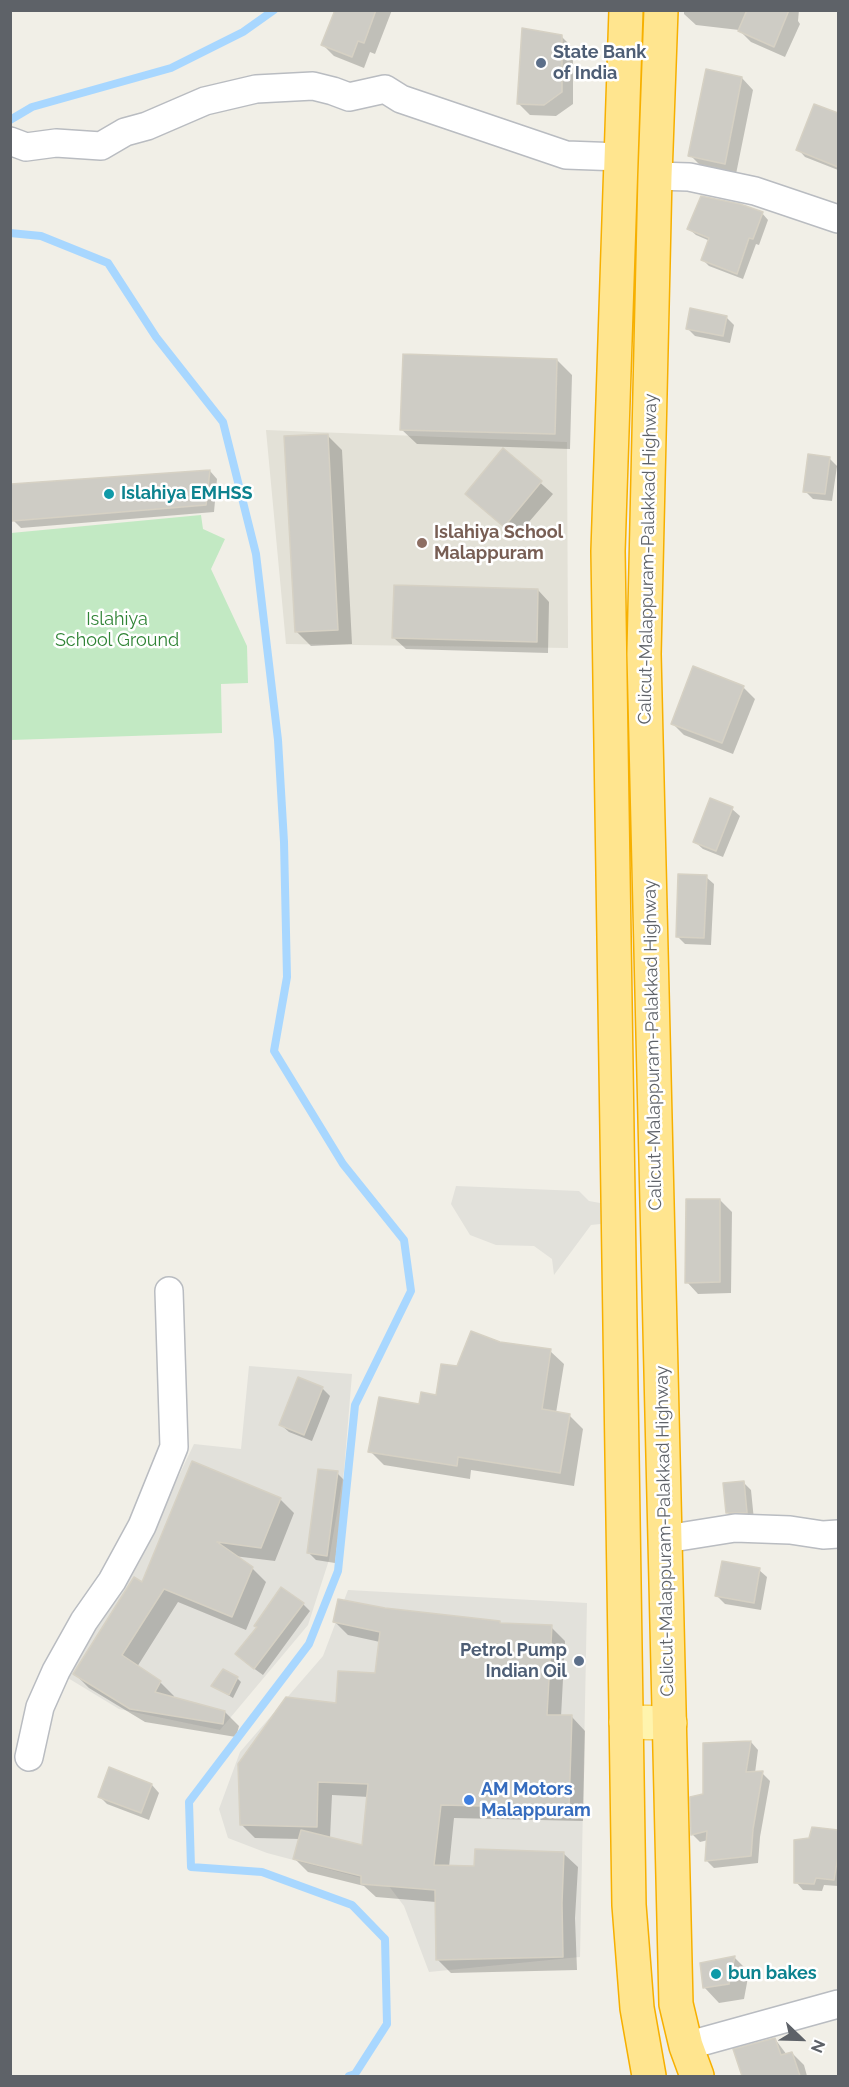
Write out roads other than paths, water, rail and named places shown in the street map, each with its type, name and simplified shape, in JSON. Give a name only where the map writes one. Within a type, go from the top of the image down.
[{"type":"highway","name":"Calicut-Malappuram-Palakkad Highway","points":[[626,10],[608,551],[629,1905],[637,2008],[650,2076]]},
{"type":"highway","name":"Calicut-Malappuram-Palakkad Highway","points":[[661,10],[644,654],[676,2004],[686,2046],[697,2076]]},
{"type":"main road","points":[[626,1722],[670,1723]]},
{"type":"street","points":[[10,141],[26,147],[56,143],[102,146],[125,132],[147,126],[205,101],[256,88],[313,86],[333,90],[350,97],[385,89],[401,99],[566,155],[621,157]]},
{"type":"street","points":[[655,176],[688,177],[755,191],[838,219]]},
{"type":"street","points":[[29,1757],[40,1707],[56,1671],[84,1621],[112,1581],[142,1526],[174,1447],[169,1292]]},
{"type":"street","points":[[666,1539],[735,1528],[790,1530],[823,1535],[838,1534]]},
{"type":"street","points":[[686,2046],[838,2004]]},
{"type":"waterway","points":[[10,120],[32,107],[171,68],[243,32],[274,10]]},
{"type":"waterway","points":[[10,233],[41,236],[108,263],[156,337],[223,422],[256,554],[278,740],[284,842],[287,977],[274,1051],[343,1164],[404,1240],[411,1291],[355,1405],[338,1571],[309,1644],[189,1802],[191,1867],[262,1872],[352,1905],[385,1939],[387,2024],[355,2074],[349,2076]]},
{"type":"place","name":"State Bank of India","points":[[541,63]]},
{"type":"place","name":"Islahiya EMHSS","points":[[109,494]]},
{"type":"place","name":"Islahiya School Malappuram","points":[[422,543]]},
{"type":"place","name":"Petrol Pump Indian Oil","points":[[579,1661]]},
{"type":"place","name":"AM Motors Malappuram","points":[[469,1800]]},
{"type":"place","name":"bun bakes","points":[[716,1974]]},
{"type":"park label","name":"Islahiya School Ground","points":[[117,630]]}]
